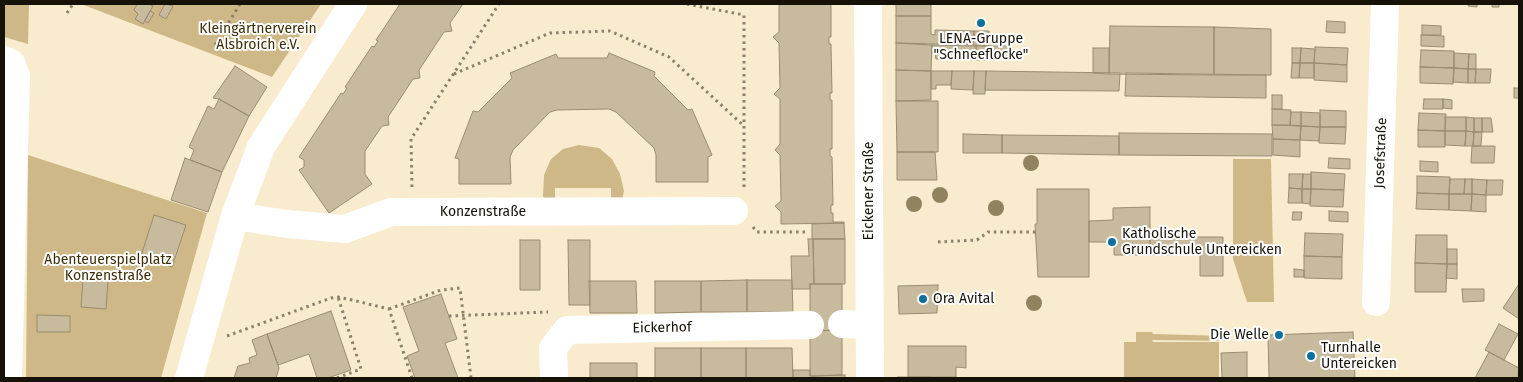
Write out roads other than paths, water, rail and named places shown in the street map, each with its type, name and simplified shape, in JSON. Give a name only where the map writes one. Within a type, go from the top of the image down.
[{"type":"street","points":[[189,378],[235,216],[261,147],[353,4]]},
{"type":"street","name":"Eickener Straße","points":[[868,4],[870,378]]},
{"type":"street","name":"Josefstraße","points":[[1376,302],[1385,4]]},
{"type":"street","points":[[4,60],[11,63],[16,76],[8,378]]},
{"type":"street","name":"Konzenstraße","points":[[235,216],[288,224],[346,229],[391,212],[739,214]]},
{"type":"street","points":[[842,324],[869,325]]},
{"type":"street","name":"Eickerhof","points":[[554,378],[553,348],[567,330],[810,325]]},
{"type":"place","name":"LENA-Gruppe \"Schneeflocke\"","points":[[981,23]]},
{"type":"place","name":"Katholische Grundschule Untereicken","points":[[1112,242]]},
{"type":"place","name":"Ora Avital","points":[[923,299]]},
{"type":"place","name":"Die Welle","points":[[1279,335]]},
{"type":"place","name":"Turnhalle Untereicken","points":[[1311,356]]},
{"type":"park label","name":"Kleingärtnerverein Alsbroich e.V.","points":[[258,38]]},
{"type":"park label","name":"Abenteuerspielplatz Konzenstraße","points":[[108,268]]}]
